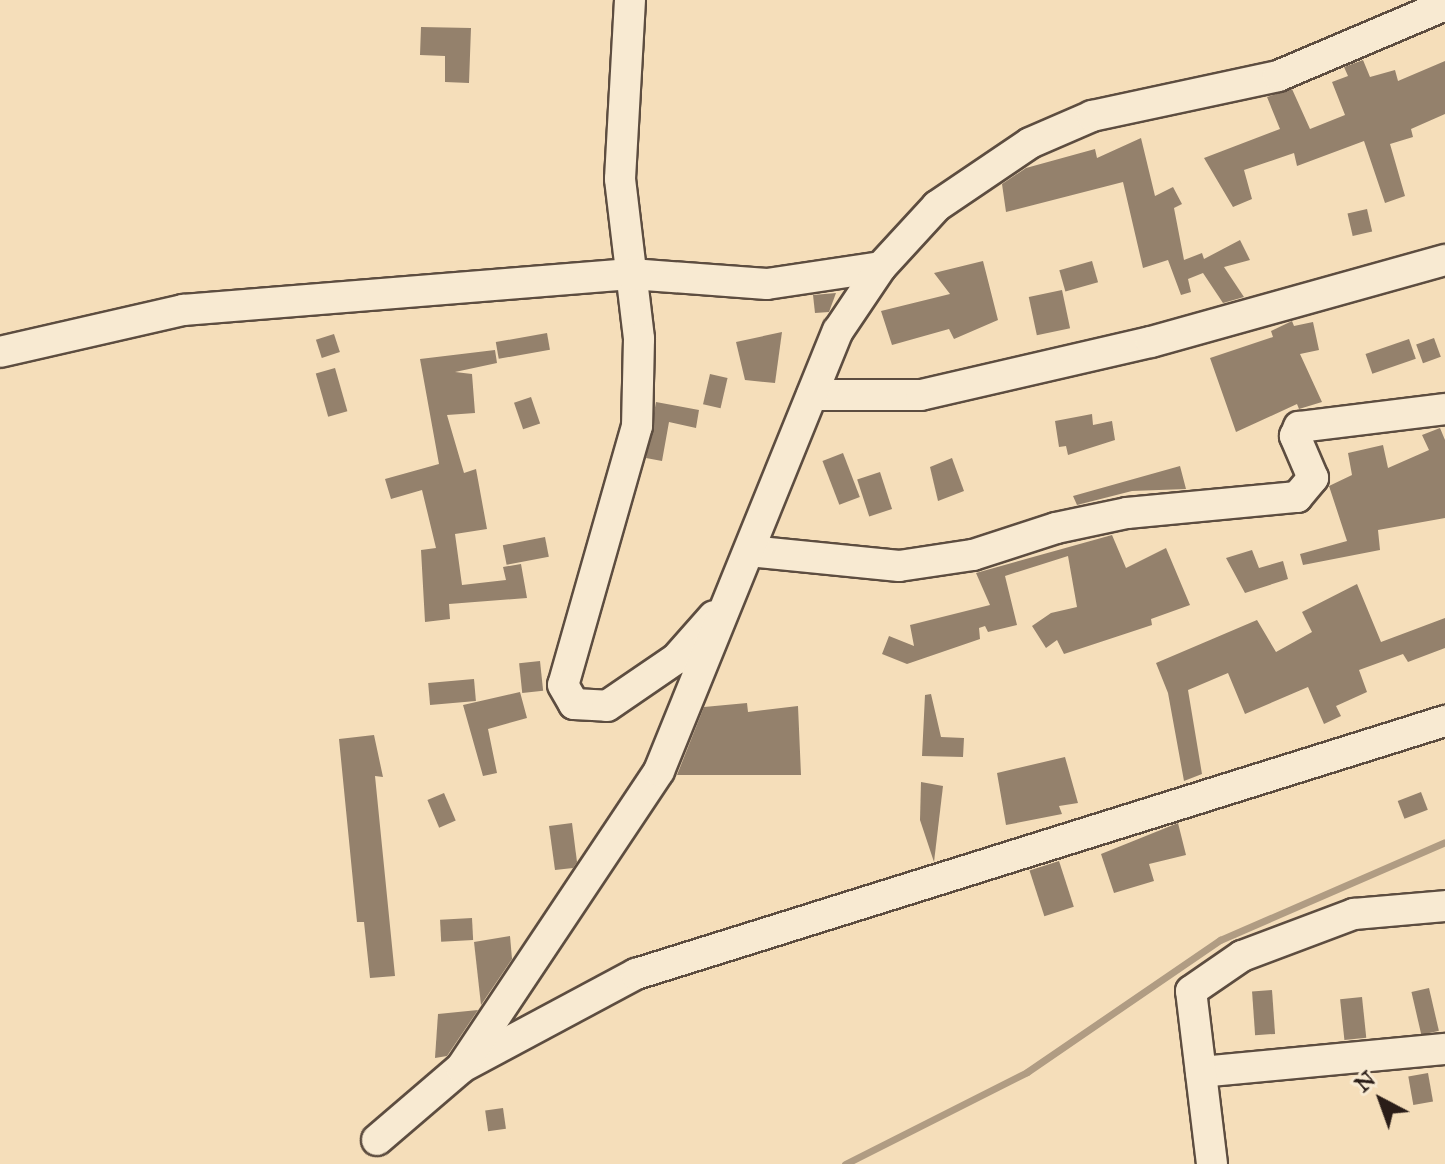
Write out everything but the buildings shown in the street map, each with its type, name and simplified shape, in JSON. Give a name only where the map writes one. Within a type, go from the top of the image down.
[{"type":"street","points":[[630,0],[620,179],[639,339],[637,426],[563,685],[574,704],[607,706],[664,667],[731,596]]},
{"type":"street","points":[[461,1068],[659,771],[838,331],[881,267],[937,206],[1030,143],[1092,116],[1278,76],[1445,5]]},
{"type":"street","points":[[812,395],[921,395],[1151,342],[1445,260]]},
{"type":"street","points":[[0,352],[183,310],[631,274],[767,284],[881,267]]},
{"type":"street","points":[[749,551],[899,566],[973,555],[1056,528],[1127,513],[1297,497],[1313,478],[1295,436],[1299,427],[1445,409]]},
{"type":"street","points":[[377,1140],[461,1068],[636,974],[1445,721]]},
{"type":"street","points":[[1212,1164],[1191,991],[1242,956],[1354,914],[1445,906]]},
{"type":"street","points":[[1201,1072],[1445,1049]]},
{"type":"waterway","points":[[845,1164],[1027,1072],[1220,940],[1445,842]]}]
